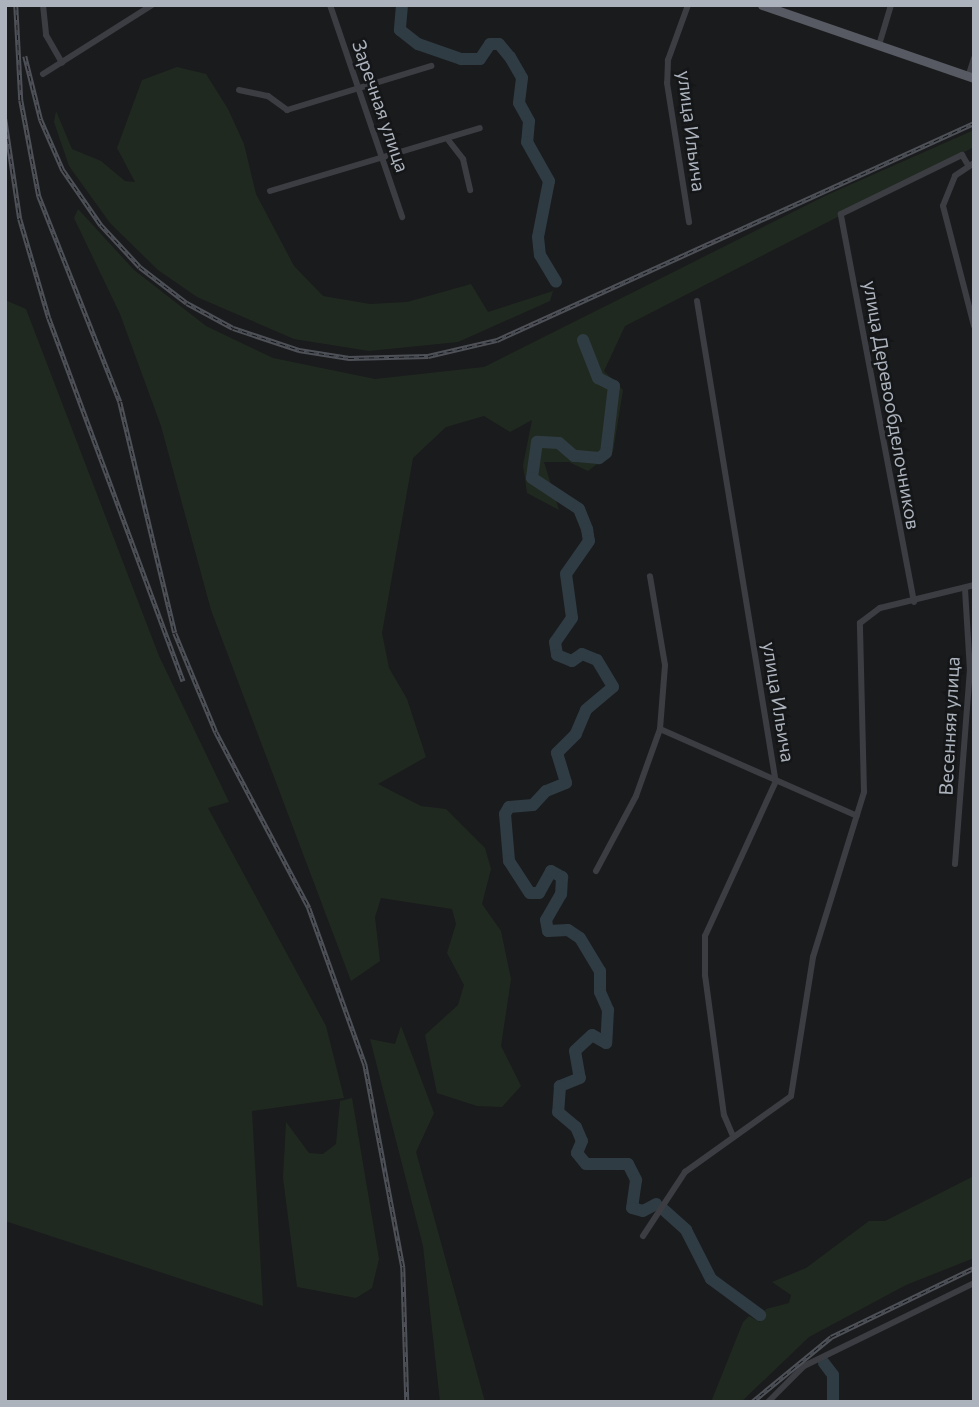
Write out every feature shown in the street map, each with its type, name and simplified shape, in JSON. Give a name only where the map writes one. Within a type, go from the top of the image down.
[{"type":"main road","points":[[762,5],[971,78]]},
{"type":"street","points":[[43,5],[46,35],[62,64]]},
{"type":"street","points":[[43,74],[152,5]]},
{"type":"street","name":"Заречная улица","points":[[330,5],[402,217]]},
{"type":"street","name":"улица Ильича","points":[[688,5],[668,60],[667,83],[689,222]]},
{"type":"street","points":[[879,45],[891,5]]},
{"type":"street","points":[[971,78],[974,58]]},
{"type":"street","points":[[240,90],[268,96],[287,110],[432,66]]},
{"type":"street","points":[[270,191],[382,157],[449,141],[480,128]]},
{"type":"street","points":[[449,141],[463,159],[470,190]]},
{"type":"street","name":"улица Деревообделочников","points":[[914,602],[841,214],[962,155],[971,164]]},
{"type":"street","points":[[971,164],[955,176],[943,206],[974,326]]},
{"type":"street","name":"улица Ильича","points":[[697,301],[776,781],[705,936],[724,1115],[733,1136]]},
{"type":"street","points":[[596,871],[636,796],[660,729],[665,665],[650,576]]},
{"type":"street","points":[[643,1237],[685,1172],[792,1096],[813,957],[864,792],[860,624],[880,608],[965,590],[974,585]]},
{"type":"street","name":"Весенняя улица","points":[[955,864],[970,671],[965,590]]},
{"type":"street","points":[[660,729],[857,816]]},
{"type":"street","points":[[768,1402],[804,1366],[974,1283]]},
{"type":"shaded area","points":[[177,67],[206,74],[228,109],[244,144],[256,194],[294,266],[323,296],[370,304],[407,302],[471,284],[488,312],[553,291],[550,301],[458,342],[369,351],[294,339],[197,297],[158,270],[110,223],[69,166],[54,122],[56,111],[72,149],[101,161],[125,181],[135,182],[117,148],[142,80]]},
{"type":"shaded area","points":[[974,130],[974,147],[625,326],[604,371],[623,390],[613,452],[588,471],[569,462],[544,462],[559,510],[527,493],[523,465],[532,420],[510,432],[484,416],[446,427],[413,458],[382,633],[389,668],[407,699],[426,757],[378,784],[421,806],[446,809],[485,848],[491,869],[482,904],[501,931],[511,979],[501,1046],[521,1086],[502,1107],[477,1106],[437,1093],[425,1035],[458,1005],[464,985],[447,953],[456,924],[452,909],[381,898],[375,917],[380,961],[351,981],[211,610],[161,426],[120,314],[74,218],[78,209],[134,270],[206,326],[273,358],[375,379],[484,367],[827,195]]},
{"type":"shaded area","points":[[5,300],[26,309],[159,656],[229,802],[208,808],[326,1026],[344,1098],[252,1111],[263,1306],[5,1221]]},
{"type":"shaded area","points":[[401,1026],[434,1113],[416,1152],[485,1402],[440,1402],[423,1246],[370,1039],[395,1044]]},
{"type":"shaded area","points":[[352,1098],[379,1259],[372,1288],[356,1298],[297,1287],[283,1178],[286,1122],[309,1153],[323,1154],[336,1144],[340,1101]]},
{"type":"shaded area","points":[[974,1176],[974,1258],[906,1285],[809,1337],[741,1402],[711,1402],[743,1322],[749,1316],[760,1322],[766,1309],[789,1303],[791,1295],[772,1282],[806,1268],[869,1221],[885,1221]]},
{"type":"waterway","points":[[402,5],[400,30],[418,44],[461,59],[480,59],[490,44],[499,44],[522,78],[519,103],[529,121],[527,142],[549,181],[538,237],[540,255],[556,282]]},
{"type":"waterway","points":[[583,340],[598,378],[614,386],[606,453],[599,458],[574,456],[559,443],[537,442],[532,478],[579,509],[589,541],[566,574],[572,618],[555,642],[557,655],[572,661],[582,654],[597,660],[613,687],[586,710],[576,734],[557,753],[566,783],[546,791],[533,805],[509,807],[505,814],[509,861],[530,893],[539,893],[551,871],[562,877],[561,894],[546,920],[548,931],[568,930],[580,938],[600,971],[600,992],[608,1010],[606,1043],[592,1035],[575,1051],[580,1078],[560,1086],[558,1112],[576,1127],[582,1141],[577,1153],[586,1164],[628,1164],[636,1180],[632,1208],[643,1211],[656,1204]]},
{"type":"waterway","points":[[664,1210],[686,1230],[711,1279],[760,1315]]},
{"type":"waterway","points":[[824,1363],[833,1375],[833,1402]]},
{"type":"railway","points":[[16,5],[21,100],[39,196],[120,402],[175,633],[216,732],[309,908],[365,1064],[403,1267],[407,1402]]},
{"type":"railway","points":[[25,56],[41,120],[63,170],[101,225],[140,267],[187,303],[233,328],[299,350],[349,358],[428,356],[497,340],[974,123]]},
{"type":"railway","points":[[5,119],[20,219],[49,318],[183,681]]},
{"type":"railway","points":[[752,1402],[831,1337],[974,1268]]}]
